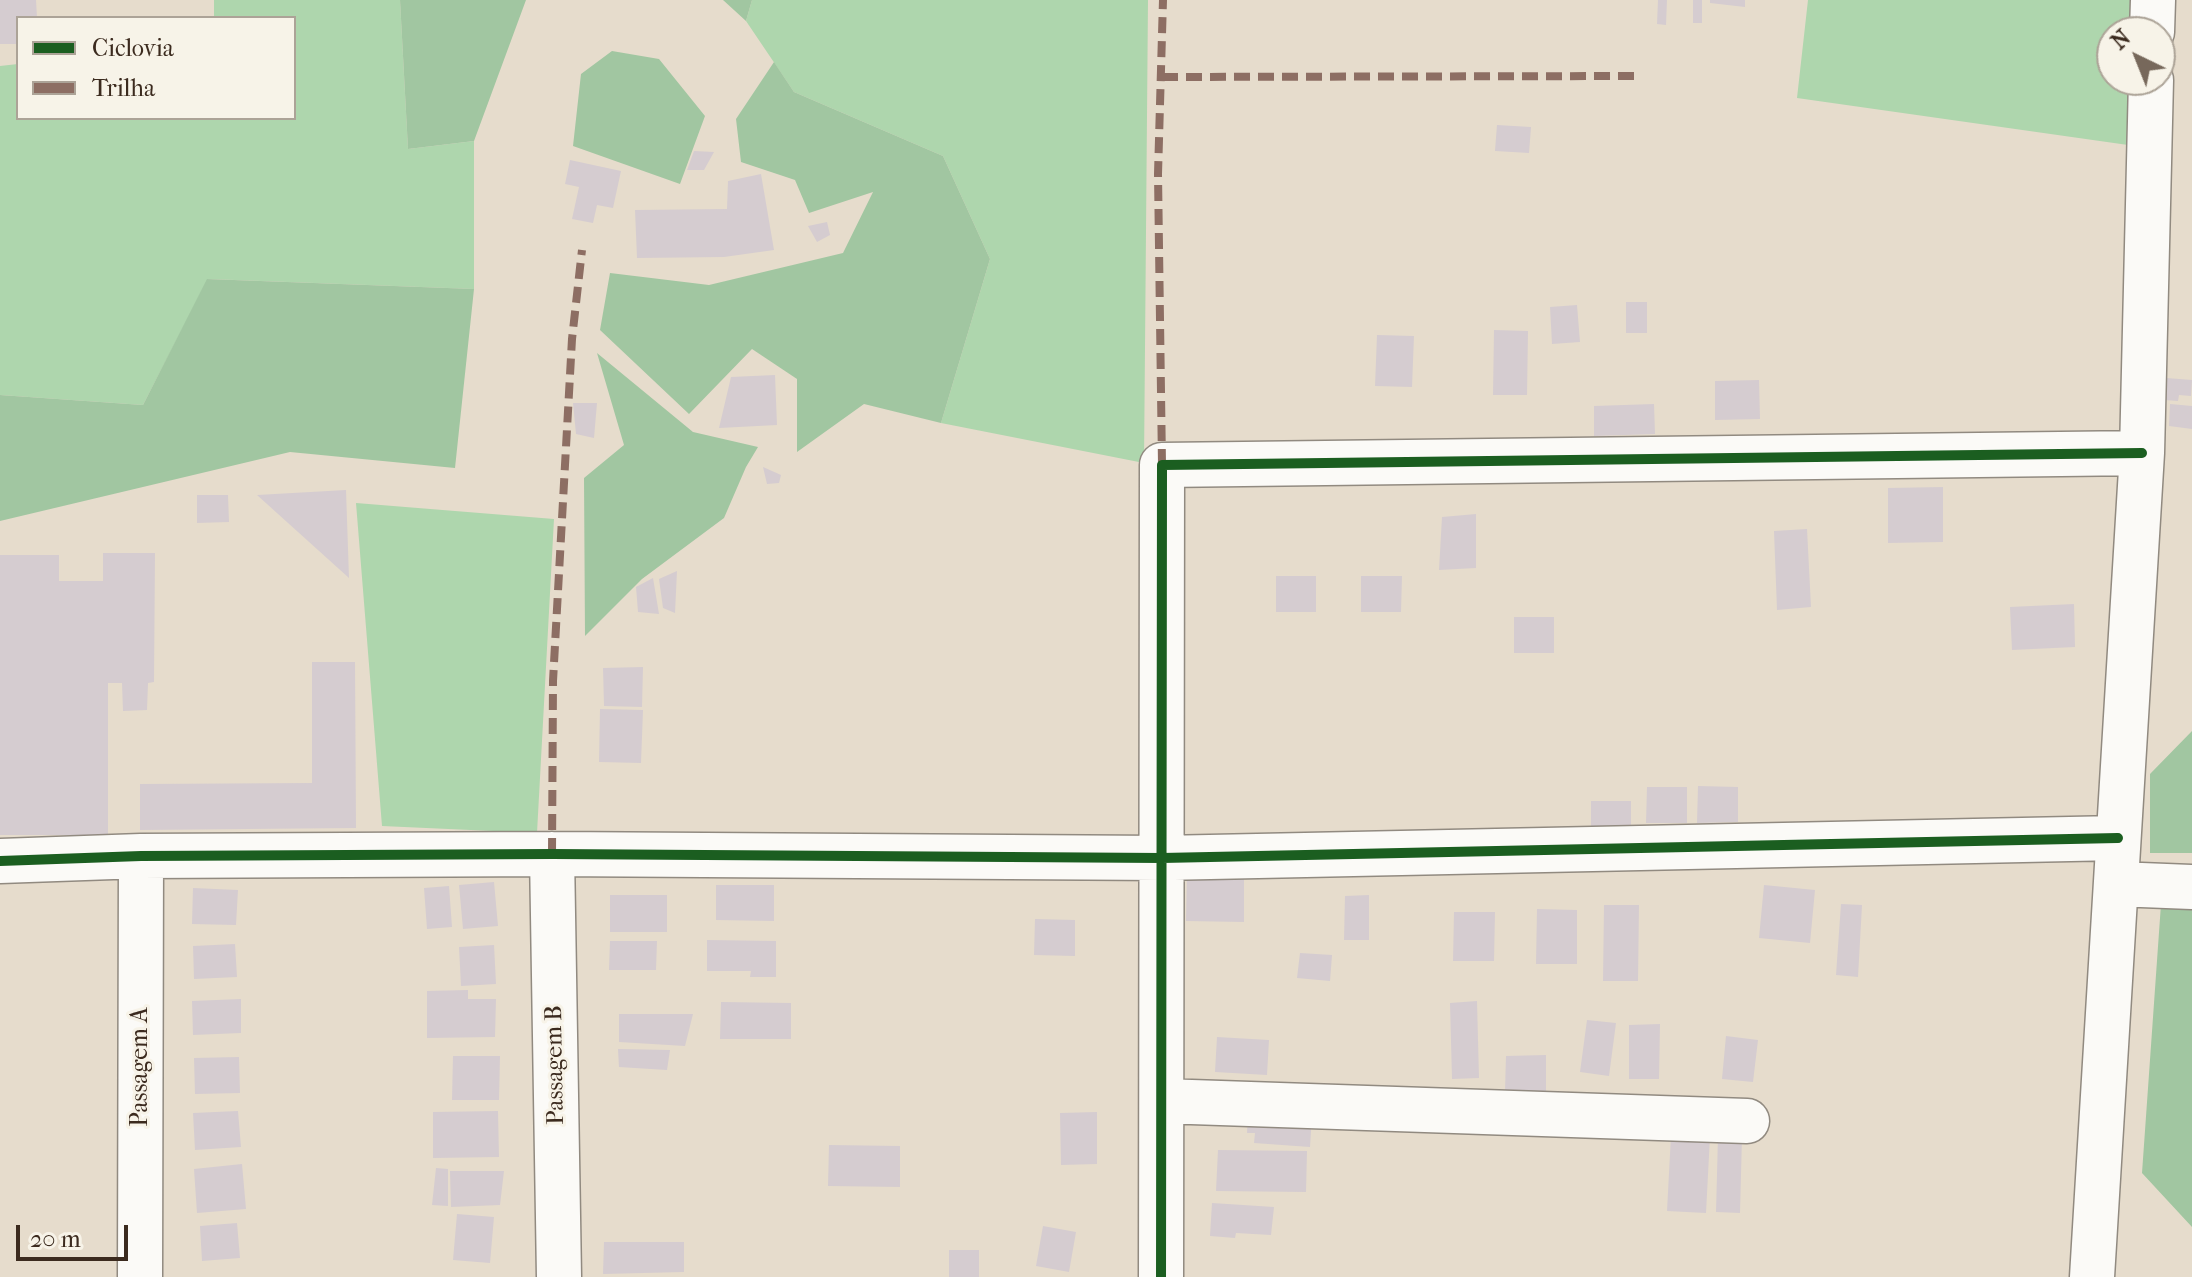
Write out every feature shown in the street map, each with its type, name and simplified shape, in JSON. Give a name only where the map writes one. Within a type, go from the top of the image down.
[{"type":"street","points":[[2092,1277],[2142,453],[2151,96]]},
{"type":"street","points":[[1161,1277],[1162,465],[2142,453]]},
{"type":"street","points":[[0,861],[141,856],[552,854],[1162,858],[2118,838]]},
{"type":"street","name":"Passagem B","points":[[552,854],[559,1277]]},
{"type":"street","name":"Passagem A","points":[[140,1277],[141,856]]},
{"type":"street","points":[[2116,884],[2192,887]]},
{"type":"street","points":[[1162,1101],[1747,1121]]},
{"type":"green space","points":[[214,0],[400,0],[408,149],[474,141],[474,289],[208,279],[143,405],[0,395],[0,66],[16,64],[16,120],[296,120],[296,16],[214,16]]},
{"type":"green space","points":[[400,0],[526,0],[474,141],[408,149]]},
{"type":"green space","points":[[723,0],[752,0],[746,21]]},
{"type":"green space","points":[[752,0],[1148,0],[1144,463],[941,423],[990,259],[943,156],[794,92],[746,21]]},
{"type":"green space","points":[[1808,0],[2132,0],[2132,16],[2096,16],[2096,96],[2130,96],[2128,145],[1797,98]]},
{"type":"green space","points":[[612,51],[659,59],[705,116],[680,184],[573,146],[581,74]]},
{"type":"green space","points":[[774,62],[794,92],[943,156],[990,259],[941,423],[864,404],[797,452],[797,379],[752,349],[689,414],[600,330],[610,273],[709,285],[843,253],[873,192],[809,213],[795,180],[741,162],[736,119]]},
{"type":"green space","points":[[207,279],[474,289],[455,468],[290,452],[0,521],[0,395],[143,405]]},
{"type":"green space","points":[[597,353],[693,432],[758,447],[724,518],[642,579],[585,636],[584,478],[624,445]]},
{"type":"green space","points":[[356,503],[554,519],[537,833],[382,826]]},
{"type":"green space","points":[[2192,731],[2192,853],[2150,853],[2150,774]]},
{"type":"green space","points":[[2161,904],[2192,906],[2192,1227],[2142,1173]]},
{"type":"building","points":[[0,0],[36,0],[37,16],[16,16],[16,44],[0,44]]},
{"type":"building","points":[[1658,0],[1667,0],[1666,25],[1657,24]]},
{"type":"building","points":[[1693,0],[1702,0],[1702,23],[1693,23]]},
{"type":"building","points":[[1710,0],[1745,0],[1745,7],[1710,3]]},
{"type":"building","points":[[1497,125],[1531,127],[1529,153],[1495,151]]},
{"type":"building","points":[[694,151],[714,152],[704,170],[687,170]]},
{"type":"building","points":[[570,160],[621,171],[613,208],[597,205],[593,223],[572,219],[579,187],[565,184]]},
{"type":"building","points":[[761,174],[774,250],[724,257],[637,258],[635,210],[727,209],[728,181]]},
{"type":"building","points":[[827,222],[830,235],[817,242],[808,226]]},
{"type":"building","points":[[1626,302],[1647,302],[1647,333],[1626,333]]},
{"type":"building","points":[[1577,305],[1580,342],[1552,344],[1550,307]]},
{"type":"building","points":[[1494,330],[1528,331],[1527,395],[1493,395]]},
{"type":"building","points":[[1377,335],[1414,336],[1412,387],[1375,386]]},
{"type":"building","points":[[775,375],[777,425],[719,428],[731,377]]},
{"type":"building","points":[[2166,378],[2192,380],[2191,396],[2179,395],[2178,401],[2165,400]]},
{"type":"building","points":[[1759,380],[1760,419],[1715,420],[1715,381]]},
{"type":"building","points":[[573,403],[597,403],[594,438],[576,434]]},
{"type":"building","points":[[1654,404],[1655,434],[1594,436],[1594,406]]},
{"type":"building","points":[[2170,404],[2192,406],[2192,429],[2169,426]]},
{"type":"building","points":[[763,467],[781,475],[779,483],[767,484]]},
{"type":"building","points":[[1943,487],[1943,542],[1888,543],[1888,488]]},
{"type":"building","points":[[346,490],[349,578],[257,495]]},
{"type":"building","points":[[197,495],[228,495],[229,522],[197,523]]},
{"type":"building","points":[[1476,514],[1476,568],[1439,570],[1442,517]]},
{"type":"building","points":[[1807,529],[1811,607],[1777,610],[1774,531]]},
{"type":"building","points":[[103,553],[155,553],[154,682],[148,683],[147,710],[123,711],[122,683],[108,683],[108,835],[0,835],[0,555],[59,555],[59,581],[103,581]]},
{"type":"building","points":[[677,571],[675,613],[663,608],[659,579]]},
{"type":"building","points":[[1276,576],[1316,576],[1316,612],[1276,612]]},
{"type":"building","points":[[1361,576],[1402,576],[1401,612],[1361,612]]},
{"type":"building","points":[[653,578],[659,614],[638,612],[636,587]]},
{"type":"building","points":[[2074,604],[2075,647],[2012,650],[2010,607]]},
{"type":"building","points":[[1514,617],[1554,617],[1554,653],[1514,653]]},
{"type":"building","points":[[312,662],[355,662],[356,828],[140,830],[140,784],[312,783]]},
{"type":"building","points":[[643,667],[642,707],[604,706],[603,668]]},
{"type":"building","points":[[600,709],[643,710],[641,763],[599,762]]},
{"type":"building","points":[[1698,786],[1738,787],[1738,822],[1697,823]]},
{"type":"building","points":[[1647,787],[1687,787],[1687,823],[1646,823]]},
{"type":"building","points":[[1591,801],[1631,801],[1631,837],[1591,837]]},
{"type":"building","points":[[1187,873],[1244,874],[1244,922],[1186,921]]},
{"type":"building","points":[[494,882],[498,926],[463,929],[459,885]]},
{"type":"building","points":[[716,885],[774,885],[774,921],[716,920]]},
{"type":"building","points":[[1764,885],[1815,890],[1810,943],[1759,938]]},
{"type":"building","points":[[449,886],[452,927],[427,929],[424,888]]},
{"type":"building","points":[[193,888],[238,890],[236,925],[192,924]]},
{"type":"building","points":[[610,895],[667,895],[667,932],[610,932]]},
{"type":"building","points":[[1369,895],[1369,940],[1344,940],[1345,896]]},
{"type":"building","points":[[1841,904],[1862,905],[1858,977],[1836,975]]},
{"type":"building","points":[[1604,905],[1639,905],[1638,981],[1603,981]]},
{"type":"building","points":[[1537,909],[1577,910],[1577,964],[1536,964]]},
{"type":"building","points":[[1454,912],[1495,912],[1494,961],[1453,961]]},
{"type":"building","points":[[1035,919],[1075,920],[1075,956],[1034,955]]},
{"type":"building","points":[[707,940],[776,941],[776,977],[750,977],[751,971],[707,971]]},
{"type":"building","points":[[610,941],[657,941],[656,970],[609,970]]},
{"type":"building","points":[[235,944],[237,977],[194,979],[193,946]]},
{"type":"building","points":[[494,945],[496,984],[461,986],[459,947]]},
{"type":"building","points":[[1300,953],[1332,955],[1330,981],[1297,978]]},
{"type":"building","points":[[468,990],[468,999],[496,999],[495,1037],[427,1038],[427,991]]},
{"type":"building","points":[[241,999],[241,1033],[193,1035],[192,1001]]},
{"type":"building","points":[[1477,1001],[1479,1078],[1452,1079],[1450,1003]]},
{"type":"building","points":[[721,1002],[791,1003],[791,1039],[720,1039]]},
{"type":"building","points":[[619,1014],[693,1014],[685,1046],[619,1042]]},
{"type":"building","points":[[1587,1020],[1616,1023],[1609,1076],[1580,1072]]},
{"type":"building","points":[[1660,1024],[1659,1079],[1629,1079],[1629,1025]]},
{"type":"building","points":[[1726,1036],[1758,1040],[1753,1082],[1722,1079]]},
{"type":"building","points":[[1217,1037],[1269,1040],[1267,1075],[1215,1072]]},
{"type":"building","points":[[618,1049],[670,1050],[667,1070],[619,1067]]},
{"type":"building","points":[[1546,1055],[1546,1092],[1505,1091],[1506,1056]]},
{"type":"building","points":[[453,1056],[500,1056],[499,1100],[452,1100]]},
{"type":"building","points":[[239,1057],[240,1093],[195,1094],[194,1058]]},
{"type":"building","points":[[238,1111],[241,1147],[195,1150],[193,1113]]},
{"type":"building","points":[[498,1111],[499,1157],[433,1158],[433,1112]]},
{"type":"building","points":[[1097,1112],[1097,1164],[1061,1165],[1060,1113]]},
{"type":"building","points":[[1248,1112],[1312,1116],[1310,1147],[1254,1143],[1255,1133],[1247,1133]]},
{"type":"building","points":[[1671,1135],[1710,1136],[1706,1213],[1667,1211]]},
{"type":"building","points":[[1718,1136],[1742,1137],[1740,1213],[1716,1212]]},
{"type":"building","points":[[829,1145],[900,1146],[900,1187],[828,1186]]},
{"type":"building","points":[[1218,1150],[1307,1151],[1306,1192],[1216,1191]]},
{"type":"building","points":[[242,1164],[246,1209],[197,1213],[194,1169]]},
{"type":"building","points":[[436,1168],[448,1169],[448,1206],[432,1205]]},
{"type":"building","points":[[450,1171],[504,1171],[500,1205],[451,1207]]},
{"type":"building","points":[[1212,1203],[1274,1207],[1271,1235],[1236,1233],[1235,1238],[1210,1236]]},
{"type":"building","points":[[457,1214],[494,1217],[490,1263],[453,1260]]},
{"type":"building","points":[[237,1223],[240,1258],[202,1261],[200,1226]]},
{"type":"building","points":[[1043,1226],[1076,1232],[1069,1272],[1036,1266]]},
{"type":"building","points":[[604,1242],[684,1242],[684,1272],[603,1274]]},
{"type":"building","points":[[949,1250],[979,1250],[979,1277],[949,1277]]},
{"type":"marked path","points":[[1162,465],[1158,174],[1163,0]]},
{"type":"marked path","points":[[1162,77],[1634,76]]},
{"type":"marked path","points":[[552,854],[553,681],[572,339],[582,250]]},
{"type":"cycle path","points":[[1161,1277],[1162,465],[2142,453]]},
{"type":"cycle path","points":[[0,861],[141,856],[552,854],[1162,858],[2118,838]]}]
